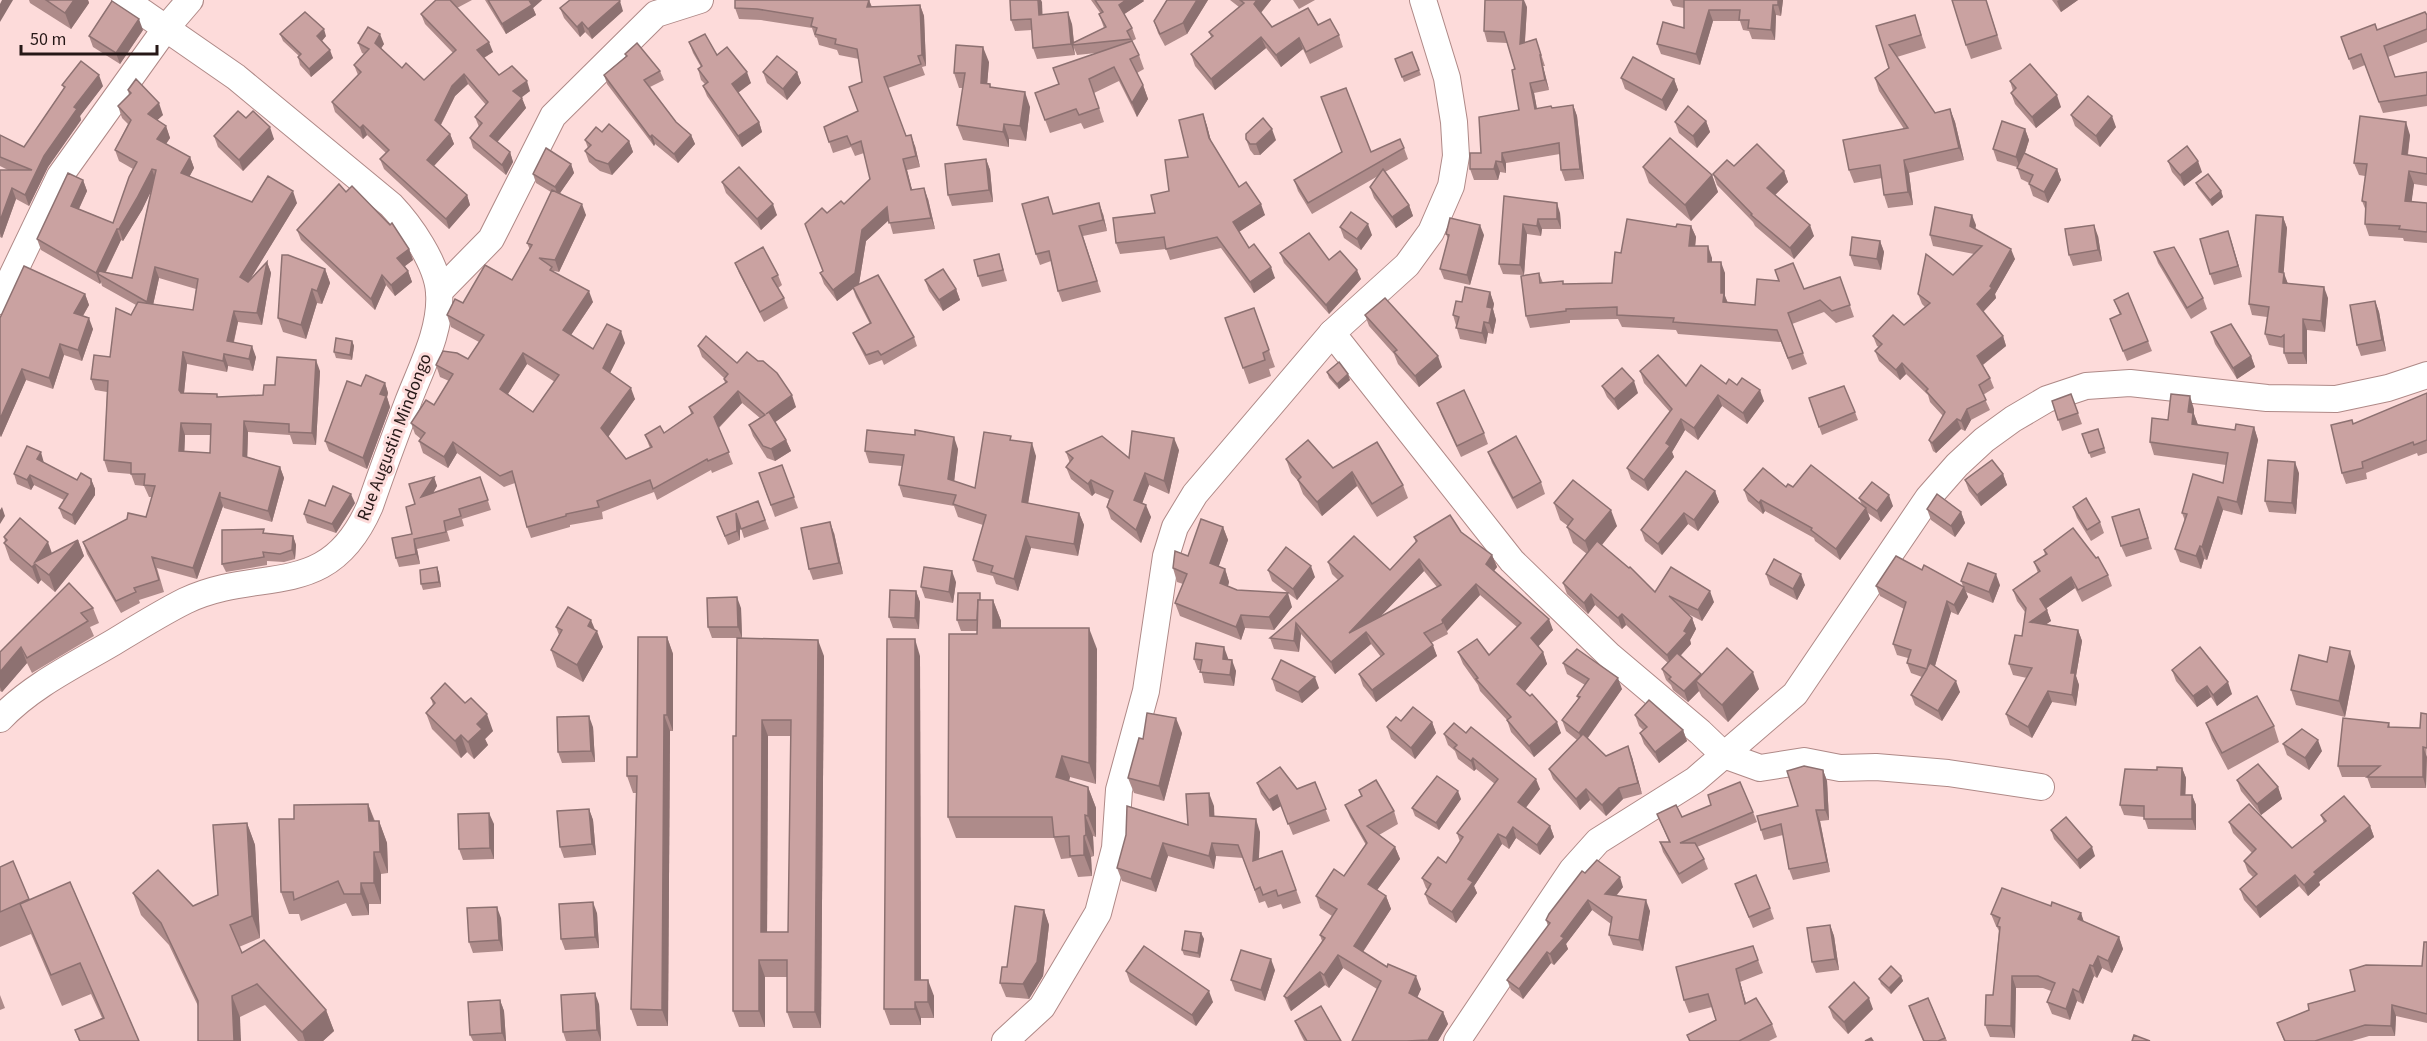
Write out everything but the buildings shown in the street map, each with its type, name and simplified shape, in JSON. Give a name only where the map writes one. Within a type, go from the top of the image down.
[{"type":"street","points":[[125,0],[236,77],[391,205],[402,216],[420,243],[440,292],[491,239],[553,116],[656,14],[700,0]]},
{"type":"street","points":[[0,301],[60,176],[166,28],[190,0]]},
{"type":"street","points":[[1005,1041],[1042,1007],[1098,913],[1114,848],[1119,789],[1146,691],[1167,556],[1175,527],[1195,494],[1332,333],[1407,265],[1431,232],[1451,186],[1456,156],[1454,122],[1447,78],[1423,0]]},
{"type":"street","name":"Rue Augustin Mindongo","points":[[0,719],[25,695],[186,601],[232,585],[291,578],[309,572],[338,554],[352,539],[370,506],[433,335],[440,292]]},
{"type":"street","points":[[1332,333],[1512,561],[1610,656],[1724,755],[1760,768],[1804,761],[1840,768],[1876,767],[1948,773],[2041,787]]},
{"type":"street","points":[[1457,1041],[1572,870],[1598,841],[1695,780],[1795,694],[1928,498],[1957,465],[2013,419],[2047,399],[2086,386],[2130,383],[2267,398],[2336,399],[2388,388],[2427,375]]}]
